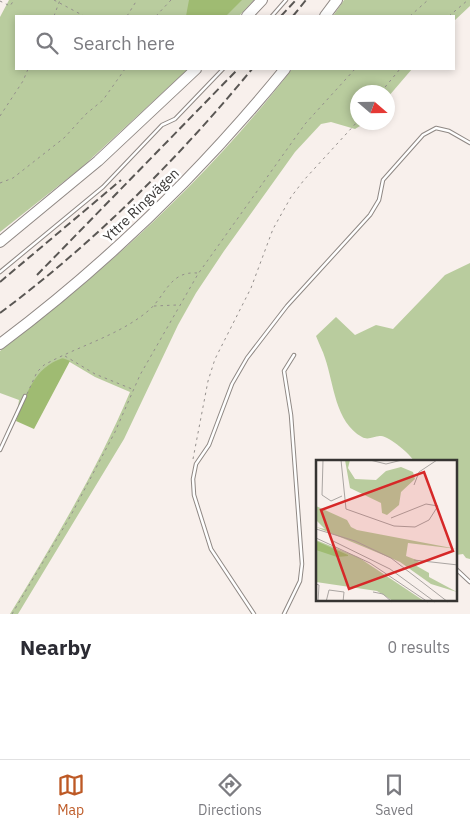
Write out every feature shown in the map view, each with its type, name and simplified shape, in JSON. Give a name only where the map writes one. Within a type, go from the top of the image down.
[{"type":"highway","points":[[248,15],[262,0]]},
{"type":"highway","points":[[326,15],[337,0]]},
{"type":"highway","points":[[0,242],[98,161],[195,70]]},
{"type":"highway","name":"Yttre Ringvägen","points":[[0,344],[81,280],[134,234],[214,152],[285,70]]},
{"type":"lane","points":[[273,15],[286,0]]},
{"type":"lane","points":[[0,272],[103,187],[162,125],[175,119],[222,70]]},
{"type":"lane","points":[[254,614],[211,549],[194,495],[193,479],[196,464],[209,445],[232,384],[247,358],[287,306],[370,215],[379,200],[383,180],[423,135],[436,128],[449,131],[470,143]]},
{"type":"lane","points":[[284,614],[300,581],[302,564],[290,415],[284,371],[294,355]]},
{"type":"lane","points":[[0,450],[25,396]]},
{"type":"lane","points":[[458,571],[470,582]]},
{"type":"path","points":[[0,4],[1,1],[10,6],[14,0]]},
{"type":"path","points":[[54,0],[60,1],[82,15]]},
{"type":"path","points":[[128,15],[137,0]]},
{"type":"path","points":[[157,15],[171,0]]},
{"type":"path","points":[[411,15],[428,0]]},
{"type":"path","points":[[450,15],[468,0]]},
{"type":"path","points":[[54,15],[60,1]]},
{"type":"path","points":[[0,116],[23,81],[28,70]]},
{"type":"path","points":[[0,183],[13,178],[64,138],[86,114],[103,100],[124,70]]},
{"type":"path","points":[[12,614],[70,517],[114,432],[133,390],[178,305],[305,124],[353,70]]},
{"type":"path","points":[[387,85],[399,70]]},
{"type":"path","points":[[196,464],[192,458],[208,381],[215,359],[251,288],[273,230],[291,197],[304,180],[350,130]]},
{"type":"path","points":[[25,396],[37,372],[44,365],[124,327],[154,306],[178,276],[184,273],[198,274]]},
{"type":"path","points":[[154,306],[178,305]]},
{"type":"path","points":[[64,356],[95,374],[133,390]]},
{"type":"green space","points":[[9,0],[254,0],[240,15],[15,15],[15,70],[187,70],[81,168],[0,232],[0,17]]},
{"type":"green space","points":[[189,0],[242,0],[227,15],[186,15]]},
{"type":"green space","points":[[344,0],[470,0],[470,6],[455,20],[455,15],[334,15]]},
{"type":"green space","points":[[291,70],[411,70],[395,89],[395,85],[350,85],[350,128],[331,122],[321,124],[295,152],[196,293],[178,325],[124,439],[18,614],[10,614],[59,533],[89,478],[130,392],[95,377],[63,358],[26,397],[16,421],[19,400],[0,393],[0,351],[80,288],[118,254],[192,184],[227,147]]},
{"type":"green space","points":[[470,263],[470,559],[466,558],[463,554],[458,555],[458,460],[413,460],[404,450],[385,437],[365,438],[353,430],[346,422],[337,402],[324,355],[316,336],[336,317],[355,335],[376,325],[393,329],[445,275]]},
{"type":"green space","points":[[63,358],[70,361],[34,429],[16,421],[32,383],[45,368]]},
{"type":"railway","points":[[282,15],[296,0]]},
{"type":"railway","points":[[294,15],[306,0]]},
{"type":"railway","points":[[37,275],[237,70]]},
{"type":"railway","points":[[0,313],[102,229],[165,167],[251,70]]},
{"type":"railway","points":[[0,282],[121,180]]}]
